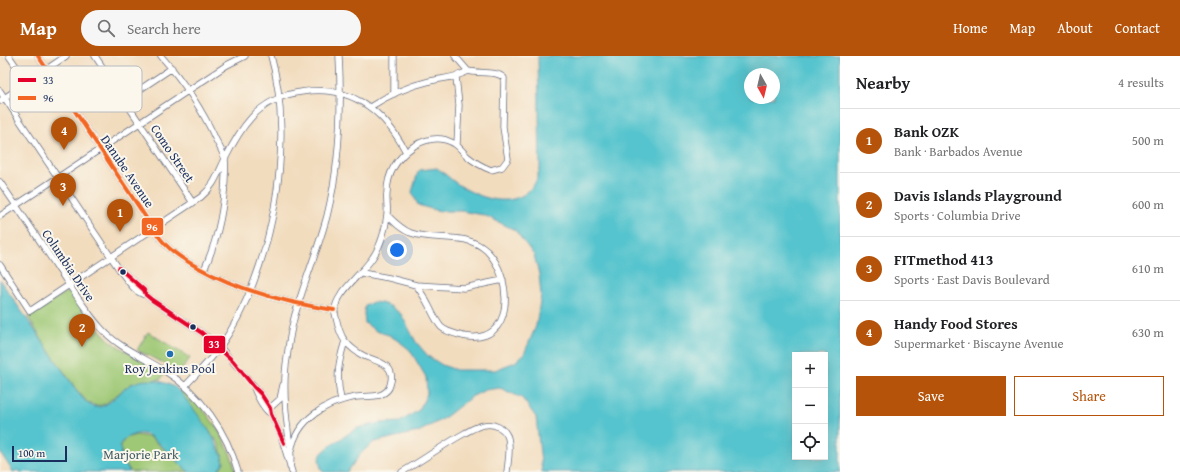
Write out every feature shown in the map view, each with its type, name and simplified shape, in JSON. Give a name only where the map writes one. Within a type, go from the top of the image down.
[{"type":"street","points":[[9,56],[16,66]]},
{"type":"street","name":"Danube Avenue","points":[[38,56],[44,66]]},
{"type":"street","points":[[51,66],[66,56]]},
{"type":"street","name":"Como Street","points":[[95,56],[102,66]]},
{"type":"street","points":[[162,56],[189,90],[207,121],[225,160],[221,217],[214,243],[204,270]]},
{"type":"street","points":[[0,216],[227,65],[244,56]]},
{"type":"street","points":[[185,386],[220,348],[238,318],[250,291],[266,242],[275,204],[280,144],[279,98],[272,56]]},
{"type":"street","points":[[270,408],[280,398],[285,379],[290,338],[298,304],[316,255],[330,200],[338,150],[341,93],[339,56]]},
{"type":"street","points":[[394,56],[394,94]]},
{"type":"street","points":[[455,56],[468,71]]},
{"type":"street","points":[[142,88],[172,68]]},
{"type":"street","points":[[291,451],[294,439],[302,426],[316,412],[341,400],[381,394],[389,388],[391,372],[384,363],[363,355],[345,341],[337,324],[334,310],[344,290],[362,273],[378,248],[387,215],[387,186],[391,171],[406,152],[416,144],[436,138],[457,144],[468,156],[491,170],[502,167],[508,160],[503,127],[504,78],[495,73],[468,71],[456,77],[431,81],[394,94],[370,107]]},
{"type":"street","points":[[456,77],[459,105],[457,144]]},
{"type":"street","points":[[0,265],[30,311],[70,286],[193,203],[213,185],[237,138],[251,117],[262,108],[279,98],[294,93],[320,90],[341,93],[356,99],[370,107],[388,124],[406,152]]},
{"type":"street","points":[[0,91],[2,99],[10,110]]},
{"type":"street","points":[[11,112],[58,177],[119,268],[144,290],[146,295],[164,309],[202,333],[220,348],[261,394],[270,408],[271,414],[282,436],[290,470]]},
{"type":"street","name":"Danube Avenue","points":[[75,112],[164,244],[171,250],[223,280],[250,291],[298,304],[334,310]]},
{"type":"street","name":"Como Street","points":[[132,112],[193,203]]},
{"type":"street","name":"Columbia Drive","points":[[0,182],[70,286],[100,327],[115,342],[166,371],[185,386],[207,410],[218,425],[231,451],[238,472]]},
{"type":"street","points":[[387,215],[401,228],[411,233],[468,240],[479,245],[486,251],[497,264],[505,289],[506,302],[499,324],[488,334],[475,337],[449,331],[441,327],[416,285]]},
{"type":"street","points":[[362,273],[416,285],[464,288],[503,280]]},
{"type":"street","points":[[341,400],[338,384],[338,371],[340,357],[345,341]]},
{"type":"street","points":[[285,379],[287,420],[292,460],[290,470]]},
{"type":"street","points":[[254,387],[257,396],[266,411],[271,414]]},
{"type":"street","points":[[287,420],[289,425],[293,428],[302,426]]},
{"type":"street","points":[[402,472],[457,437],[481,425],[491,424],[496,425],[504,431],[509,440],[507,472]]},
{"type":"green space","points":[[69,290],[88,317],[111,342],[164,374],[161,379],[131,384],[105,404],[97,406],[88,403],[76,389],[49,351],[28,317]]},
{"type":"green space","points":[[148,332],[190,358],[179,374],[163,363],[137,350]]},
{"type":"green space","name":"Marjorie Park","points":[[183,388],[215,425],[230,453],[236,472],[218,472],[224,462],[219,444],[180,392]]},
{"type":"green space","name":"Marjorie Park","points":[[136,435],[150,437],[189,472],[131,472],[122,458],[121,444],[126,438]]},
{"type":"water","points":[[538,56],[840,56],[840,472],[542,472],[536,417],[522,398],[500,388],[485,390],[471,397],[443,419],[418,432],[374,442],[362,452],[347,472],[323,472],[319,459],[322,453],[330,446],[357,428],[381,423],[400,422],[419,410],[427,394],[426,377],[410,350],[389,335],[376,331],[365,323],[365,306],[373,302],[390,306],[401,314],[416,342],[428,356],[442,365],[456,370],[495,370],[515,362],[524,354],[536,326],[541,295],[539,274],[534,255],[515,230],[484,215],[461,211],[438,211],[418,205],[412,192],[418,172],[420,170],[437,168],[457,184],[473,193],[492,199],[502,200],[520,197],[535,183],[540,168]]},
{"type":"water","points":[[0,280],[86,402],[96,407],[101,407],[106,405],[128,386],[137,382],[148,380],[160,381],[178,389],[204,423],[221,453],[224,462],[217,472],[189,472],[151,437],[143,434],[134,434],[126,438],[120,444],[121,458],[130,472],[20,472],[18,470],[13,472],[0,452]]},
{"type":"transit line","name":"96","points":[[38,56],[45,66]]},
{"type":"transit line","name":"96","points":[[75,112],[157,234],[170,249],[180,257],[230,283],[264,295],[298,304],[334,310]]},
{"type":"transit line","name":"33","points":[[119,268],[144,290],[146,295],[152,300],[202,333],[233,361],[261,394],[270,408],[271,414],[284,443]]},
{"type":"place","name":"Handy Food Stores","points":[[64,150]]},
{"type":"place","name":"FITmethod 413","points":[[63,206]]},
{"type":"place","name":"Bank OZK","points":[[120,232]]},
{"type":"place","name":"Davis Islands Playground","points":[[82,347]]},
{"type":"place","name":"Roy Jenkins Pool","points":[[170,354]]}]
